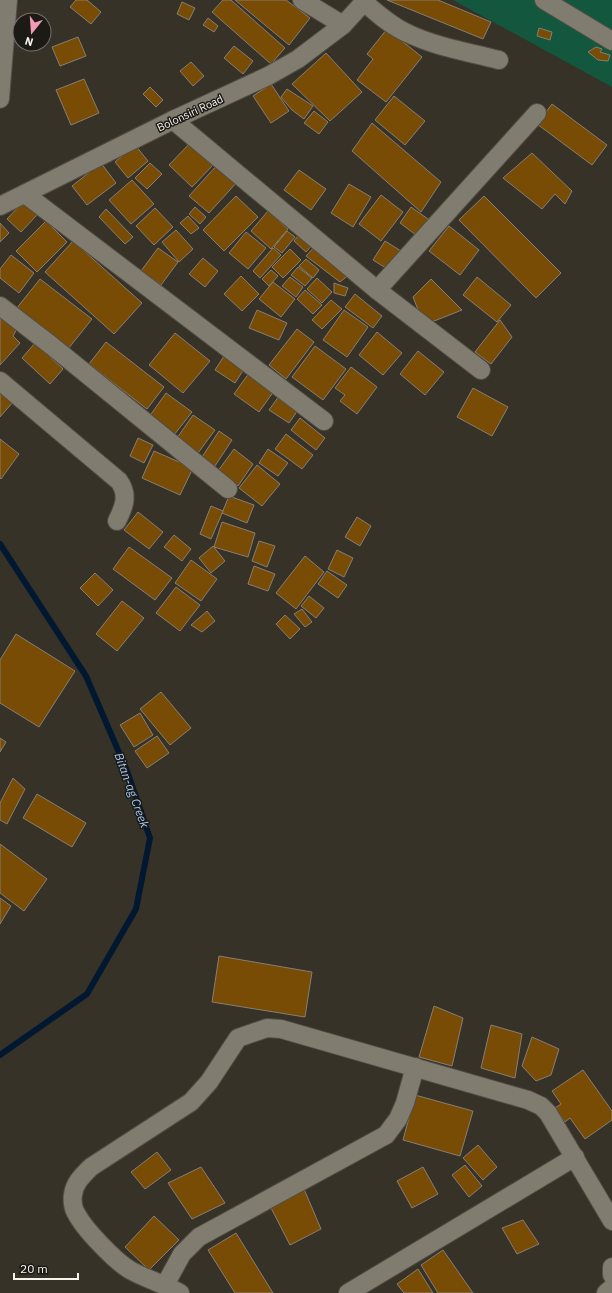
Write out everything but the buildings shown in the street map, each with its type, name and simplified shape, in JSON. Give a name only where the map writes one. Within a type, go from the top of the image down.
[{"type":"street","points":[[0,99],[8,0]]},
{"type":"street","points":[[302,0],[343,26]]},
{"type":"street","points":[[544,0],[612,41]]},
{"type":"street","points":[[366,1],[384,19],[406,33],[429,42],[499,60]]},
{"type":"street","name":"Bolonsiri Road","points":[[0,206],[173,120],[268,76],[298,59],[343,26],[366,1]]},
{"type":"street","points":[[377,290],[537,113]]},
{"type":"street","points":[[173,120],[377,290],[481,370]]},
{"type":"street","points":[[25,194],[324,421]]},
{"type":"street","points":[[0,306],[52,346],[228,489]]},
{"type":"street","points":[[0,381],[122,484],[125,500],[124,507],[116,521]]},
{"type":"street","points":[[415,1067],[405,1103],[398,1119],[386,1135],[199,1237],[182,1254],[173,1289],[129,1270],[112,1256],[82,1223],[74,1211],[73,1195],[78,1181],[91,1167],[192,1102],[209,1082],[238,1038],[267,1028],[281,1029],[415,1067],[528,1100],[541,1106],[548,1113],[612,1221]]},
{"type":"street","points":[[348,1293],[575,1157]]},
{"type":"street","points":[[612,1267],[612,1275]]},
{"type":"street","points":[[606,1293],[612,1288]]},
{"type":"green space","points":[[453,0],[612,0],[612,87]]},
{"type":"waterway","name":"Bitan-ag Creek","points":[[0,544],[86,676],[127,771],[150,838],[136,909],[87,994],[0,1055]]}]
